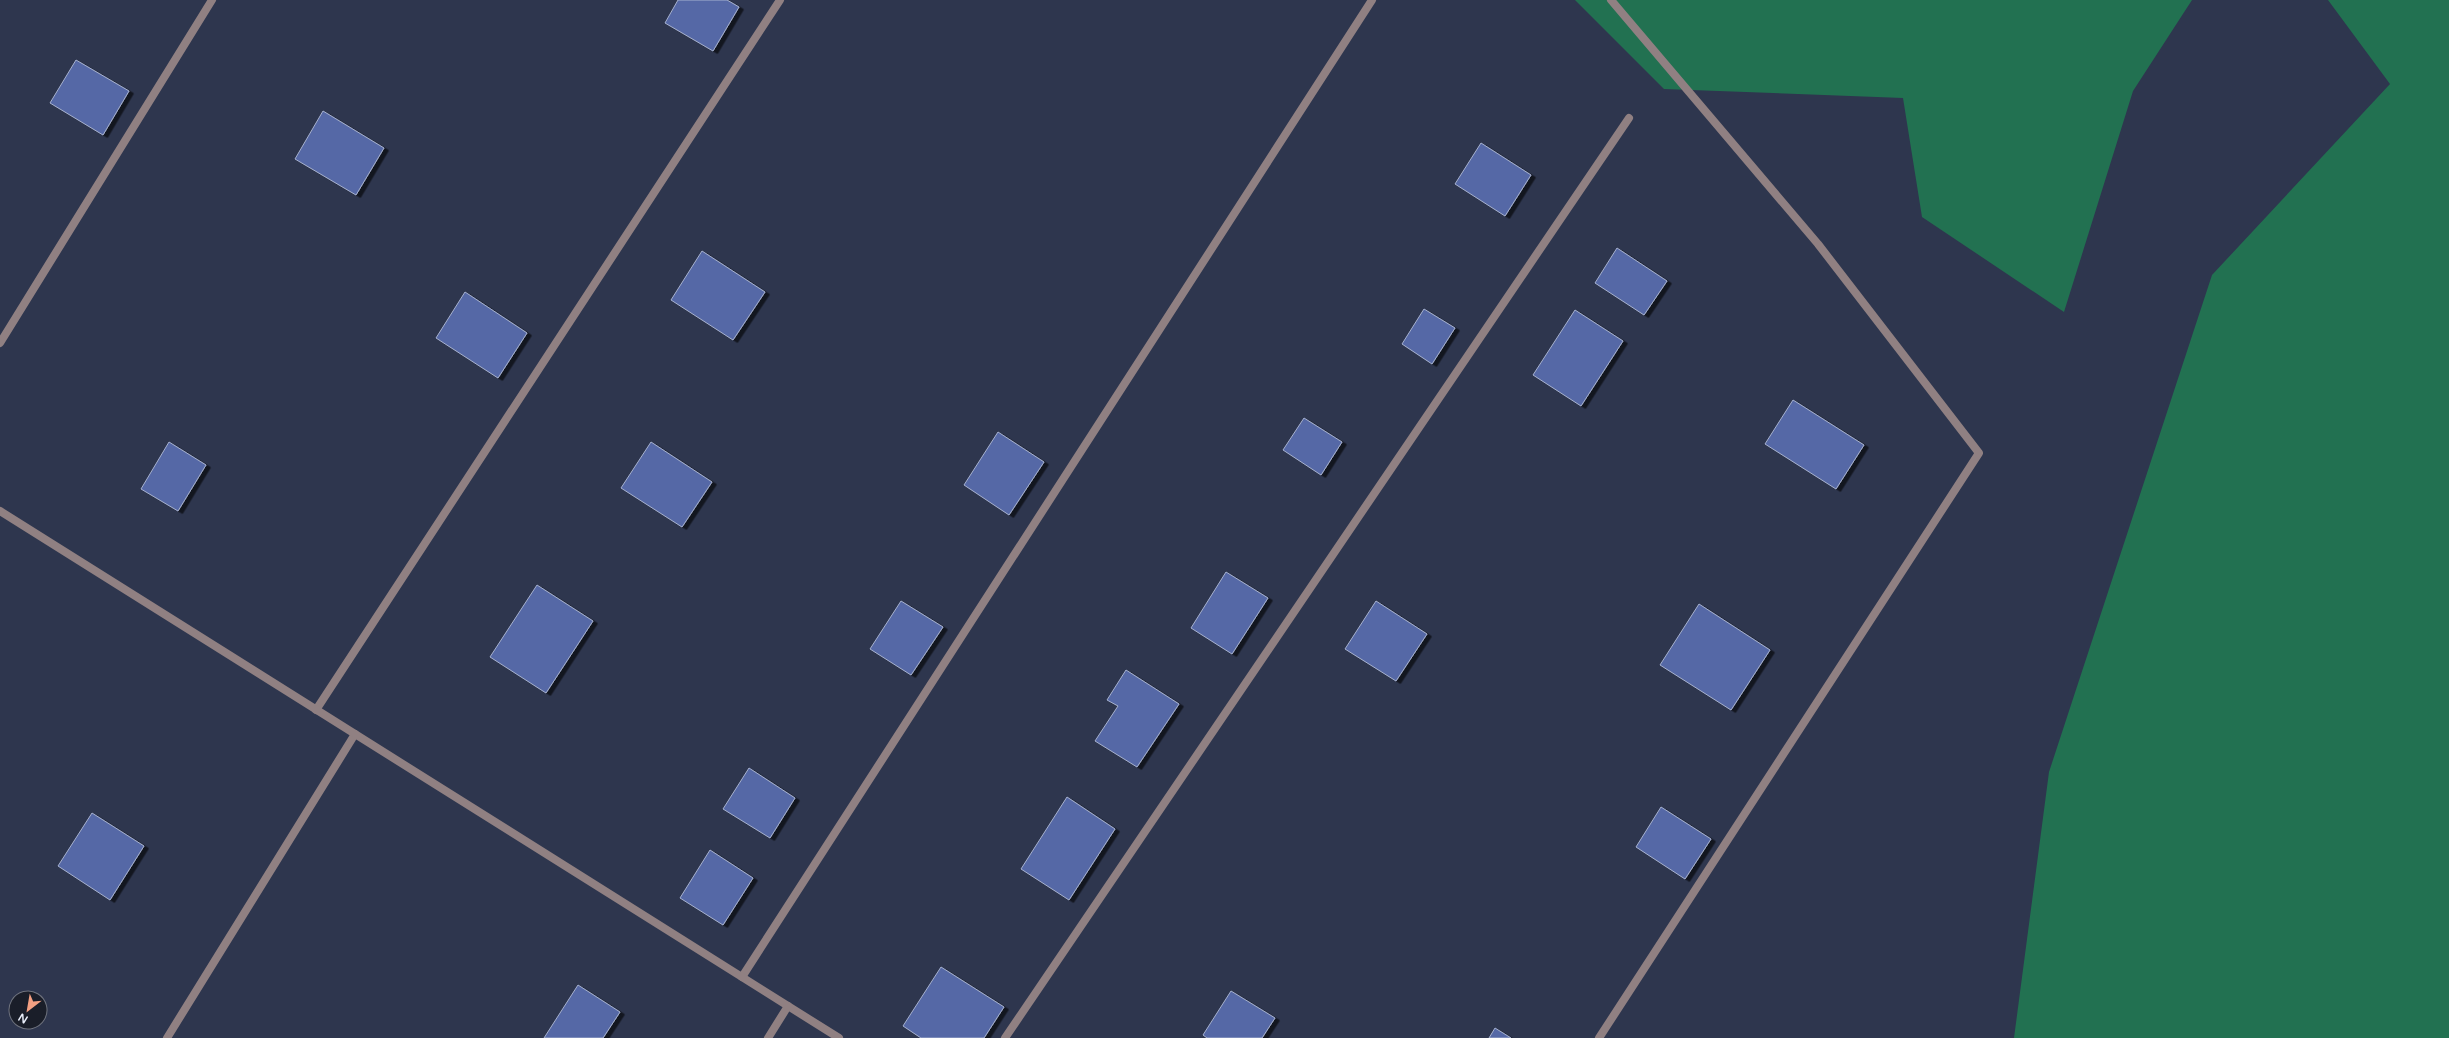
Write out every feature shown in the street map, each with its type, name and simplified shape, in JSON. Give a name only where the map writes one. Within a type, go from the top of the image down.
[{"type":"street","points":[[0,343],[212,0]]},
{"type":"street","points":[[316,710],[780,0]]},
{"type":"street","points":[[742,977],[1372,0]]},
{"type":"street","points":[[1599,1038],[1979,453],[1818,244],[1611,0]]},
{"type":"street","points":[[1005,1038],[1629,118]]},
{"type":"street","points":[[0,511],[839,1038]]},
{"type":"street","points":[[167,1038],[355,734]]},
{"type":"street","points":[[768,1038],[788,1006]]},
{"type":"green space","points":[[1575,0],[2192,0],[2133,91],[2064,312],[1922,217],[1903,98],[1664,89]]},
{"type":"green space","points":[[2328,0],[2449,0],[2449,1038],[2014,1038],[2049,772],[2212,275],[2390,84]]},
{"type":"building","points":[[678,0],[727,0],[739,7],[713,51],[665,23]]},
{"type":"building","points":[[76,60],[129,91],[103,135],[50,103]]},
{"type":"building","points":[[323,111],[384,148],[356,195],[295,159]]},
{"type":"building","points":[[1481,143],[1531,175],[1505,216],[1455,184]]},
{"type":"building","points":[[1617,248],[1667,281],[1644,315],[1595,283]]},
{"type":"building","points":[[702,251],[765,292],[733,340],[671,300]]},
{"type":"building","points":[[465,292],[527,333],[498,378],[436,338]]},
{"type":"building","points":[[1424,309],[1455,328],[1432,364],[1402,344]]},
{"type":"building","points":[[1575,310],[1623,341],[1581,406],[1533,375]]},
{"type":"building","points":[[1793,400],[1864,445],[1836,489],[1765,444]]},
{"type":"building","points":[[1304,418],[1342,442],[1321,475],[1283,450]]},
{"type":"building","points":[[998,432],[1044,462],[1009,515],[964,485]]},
{"type":"building","points":[[169,442],[206,465],[178,511],[141,489]]},
{"type":"building","points":[[651,442],[712,482],[682,527],[621,488]]},
{"type":"building","points":[[1226,572],[1268,598],[1232,654],[1191,628]]},
{"type":"building","points":[[537,585],[593,621],[546,693],[490,657]]},
{"type":"building","points":[[901,601],[943,627],[911,675],[870,649]]},
{"type":"building","points":[[1376,601],[1427,634],[1396,681],[1345,649]]},
{"type":"building","points":[[1699,604],[1770,650],[1731,710],[1660,665]]},
{"type":"building","points":[[1126,670],[1179,704],[1137,767],[1095,741],[1118,706],[1107,700]]},
{"type":"building","points":[[749,768],[795,798],[770,838],[723,809]]},
{"type":"building","points":[[1067,797],[1115,829],[1069,900],[1021,869]]},
{"type":"building","points":[[1661,807],[1711,839],[1685,879],[1636,847]]},
{"type":"building","points":[[92,813],[144,846],[110,900],[58,866]]},
{"type":"building","points":[[710,850],[753,878],[723,925],[680,898]]},
{"type":"building","points":[[941,967],[1004,1007],[984,1038],[921,1038],[903,1026]]},
{"type":"building","points":[[578,985],[620,1012],[603,1038],[544,1038]]},
{"type":"building","points":[[1231,991],[1275,1018],[1262,1038],[1207,1038],[1203,1035]]},
{"type":"building","points":[[1495,1028],[1511,1038],[1489,1038]]}]
